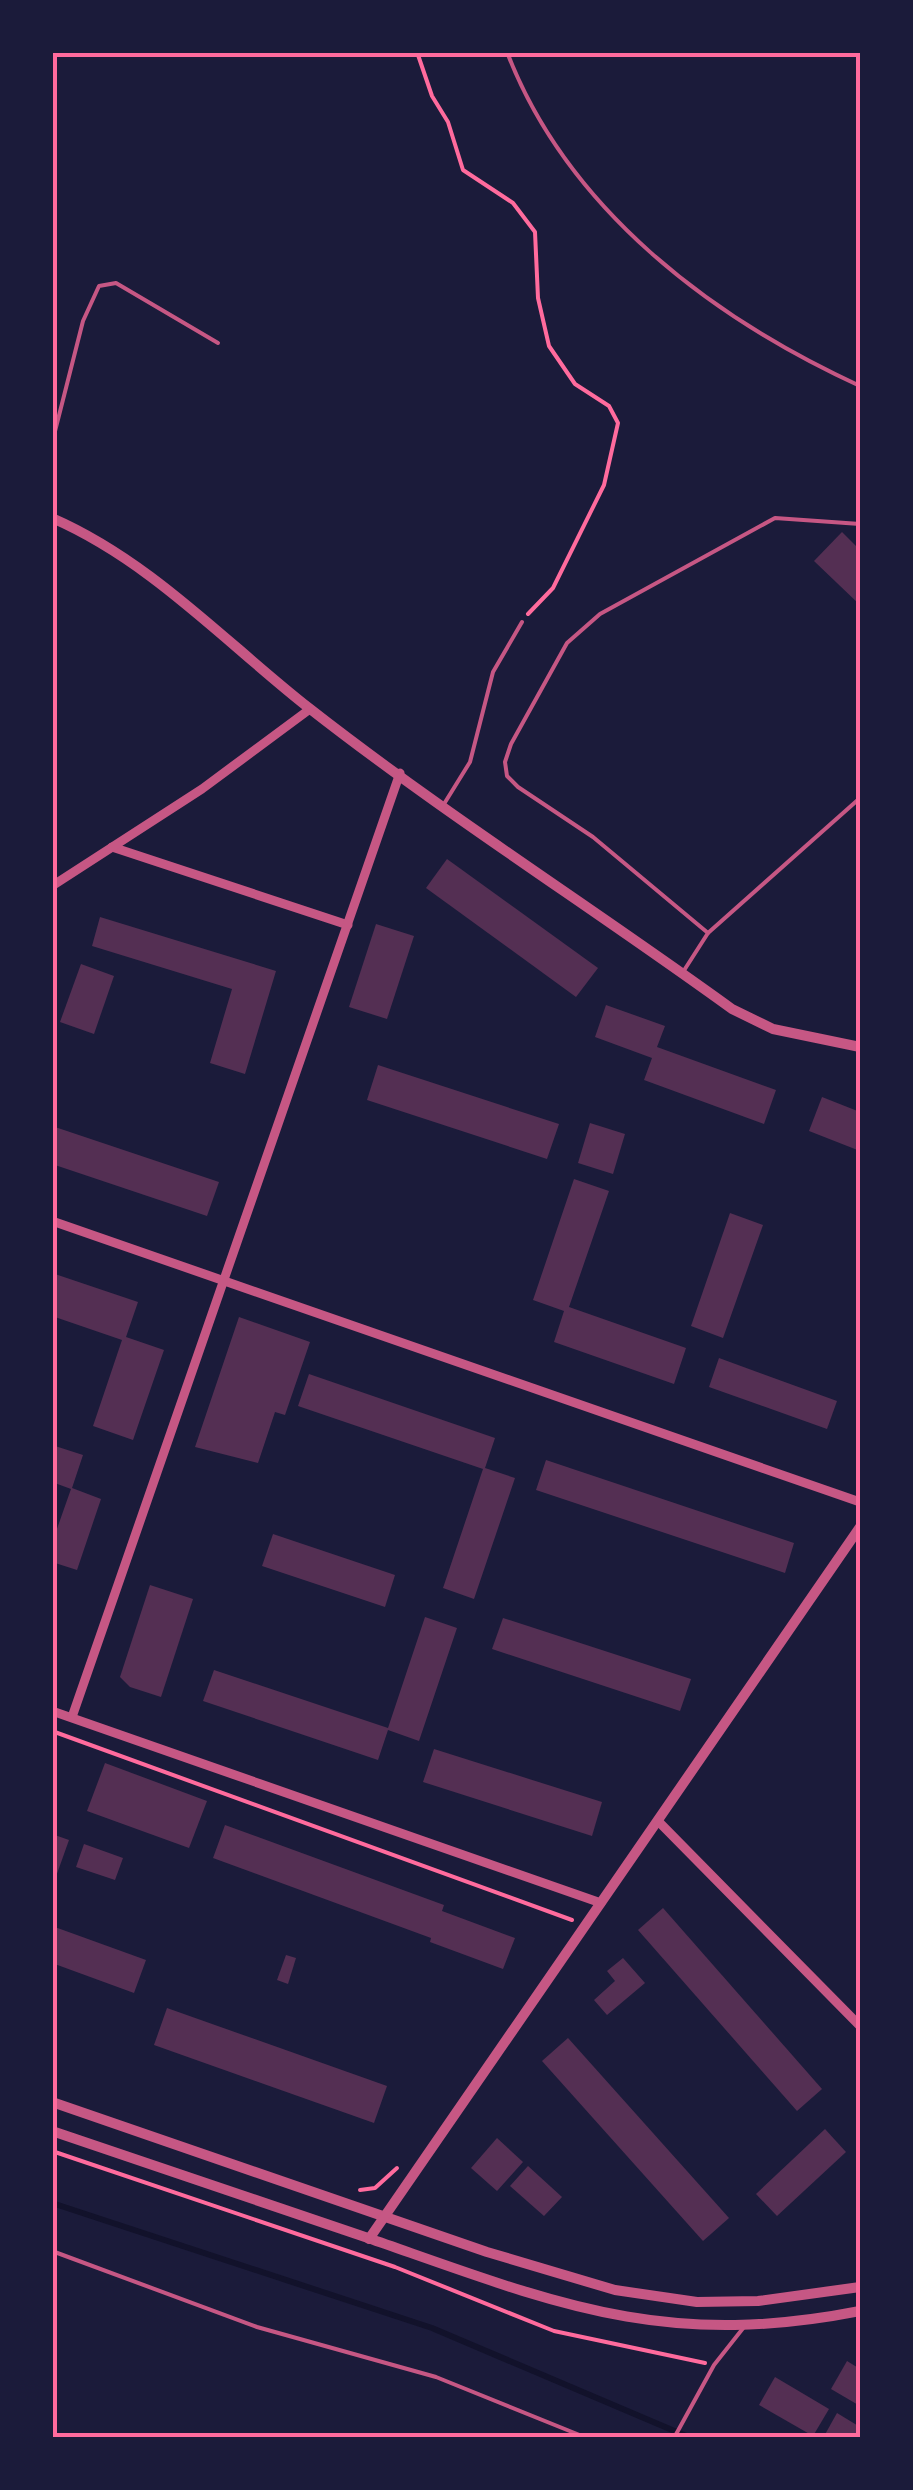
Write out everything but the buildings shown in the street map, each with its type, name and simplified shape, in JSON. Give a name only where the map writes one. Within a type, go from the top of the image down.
[{"type":"street","points":[[52,518],[114,552],[179,599],[310,709],[732,1009],[773,1029],[860,1047]]},
{"type":"street","points":[[52,886],[202,790],[310,709]]},
{"type":"street","points":[[72,1717],[400,772]]},
{"type":"street","points":[[112,847],[348,925]]},
{"type":"street","points":[[52,1221],[860,1502]]},
{"type":"street","points":[[369,2238],[860,1527]]},
{"type":"street","points":[[52,1710],[601,1903]]},
{"type":"street","points":[[658,1821],[860,2026]]},
{"type":"street","points":[[52,2102],[566,2278],[653,2298],[758,2301],[860,2287]]},
{"type":"street","points":[[52,2131],[586,2312],[698,2327],[744,2328],[860,2311]]},
{"type":"lane","points":[[506,52],[565,160],[642,245],[725,311],[860,386]]},
{"type":"lane","points":[[52,443],[89,302],[99,286],[116,283],[218,343]]},
{"type":"lane","points":[[708,934],[593,838],[518,787],[507,776],[511,744],[567,642],[600,614],[648,592],[775,518],[860,524]]},
{"type":"lane","points":[[444,804],[470,762],[493,672],[522,622]]},
{"type":"lane","points":[[682,973],[708,934],[860,798]]},
{"type":"lane","points":[[52,2251],[257,2327],[436,2376],[587,2438]]},
{"type":"lane","points":[[674,2438],[714,2365],[744,2328]]},
{"type":"path","points":[[417,52],[432,96],[448,122],[463,170],[513,203],[535,232],[538,298],[549,346],[575,384],[608,406],[618,423],[604,484],[553,588],[522,622]]},
{"type":"path","points":[[52,1731],[576,1921],[566,1935]]},
{"type":"path","points":[[52,2151],[394,2267],[554,2331],[714,2365]]},
{"type":"path","points":[[349,2186],[364,2192],[375,2188],[406,2157]]},
{"type":"waterway","points":[[52,2203],[432,2328],[691,2438]]}]
